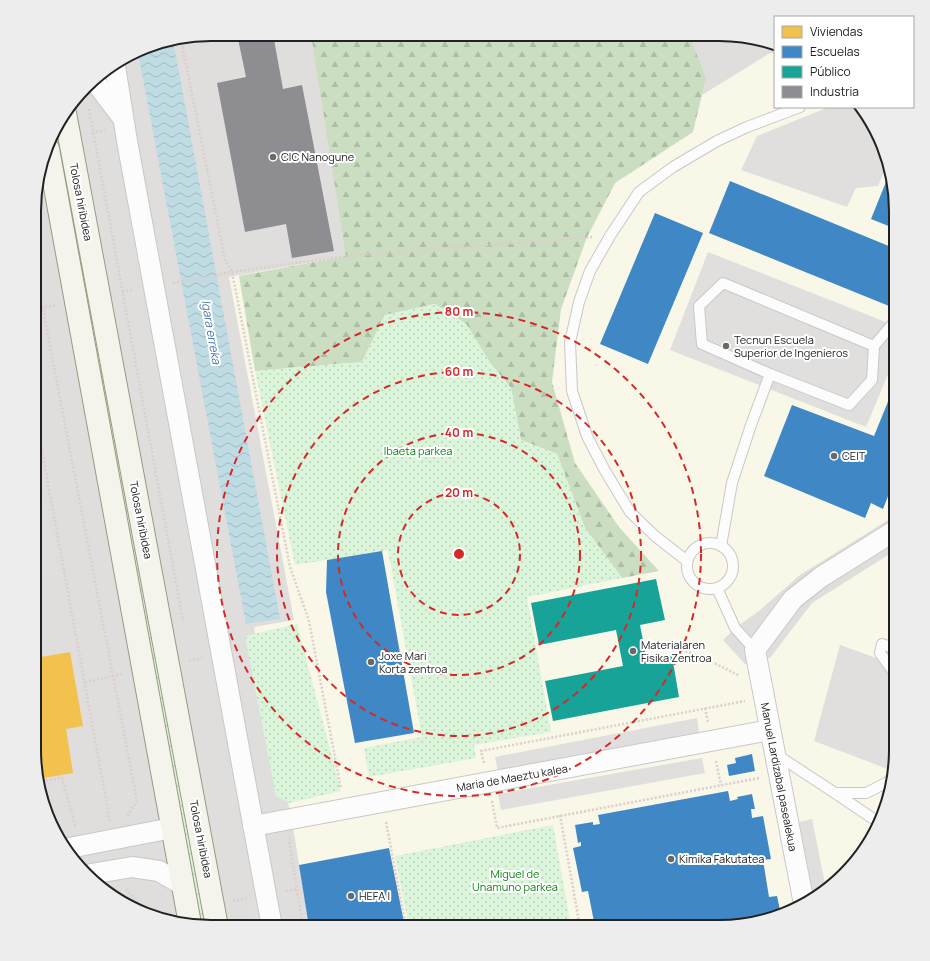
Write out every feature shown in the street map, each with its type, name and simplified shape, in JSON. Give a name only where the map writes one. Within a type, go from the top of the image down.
[{"type":"main road","name":"Tolosa hiribidea","points":[[67,122],[216,920]]},
{"type":"main road","name":"Tolosa hiribidea","points":[[50,158],[189,919]]},
{"type":"street","points":[[116,70],[124,123],[271,920]]},
{"type":"street","points":[[97,85],[124,123]]},
{"type":"street","points":[[755,650],[793,599],[821,577],[889,534]]},
{"type":"street","name":"Manuel Lardizabal pasealekua","points":[[755,650],[803,898]]},
{"type":"street","name":"Maria de Maeztu kalea","points":[[253,826],[770,730]]},
{"type":"street","points":[[72,848],[172,828]]},
{"type":"street","points":[[94,873],[132,867],[159,871],[183,885]]},
{"type":"lane","points":[[687,561],[655,536],[630,512],[604,469],[587,436],[572,391],[570,342],[579,302],[590,271],[610,236],[639,192],[673,167],[717,141],[747,127],[797,108]]},
{"type":"lane","points":[[874,346],[723,283],[699,306],[702,344],[770,374],[848,405],[872,380],[874,346],[889,328]]},
{"type":"lane","points":[[721,546],[732,483],[770,374]]},
{"type":"lane","points":[[705,543],[714,543],[721,546],[730,554],[733,562],[730,579],[724,585],[717,588],[710,590],[702,588],[695,584],[690,578],[687,569],[687,561],[689,556],[693,550],[705,543]]},
{"type":"lane","points":[[717,588],[735,628],[755,650]]},
{"type":"lane","points":[[889,646],[882,644],[880,653],[889,666]]},
{"type":"lane","points":[[775,754],[872,818]]},
{"type":"lane","points":[[834,794],[866,793],[886,783]]},
{"type":"path","points":[[182,43],[225,259],[232,272],[290,567],[309,621],[341,791]]},
{"type":"path","points":[[88,103],[184,622]]},
{"type":"path","points":[[70,138],[93,133],[124,123]]},
{"type":"path","points":[[177,282],[232,272],[346,256],[587,237]]},
{"type":"path","points":[[41,299],[137,801],[124,822],[120,839]]},
{"type":"path","points":[[41,444],[120,839]]},
{"type":"path","points":[[716,759],[721,785]]},
{"type":"path","points":[[44,781],[62,778],[77,830]]},
{"type":"path","points":[[560,815],[579,920]]},
{"type":"path","points":[[393,821],[386,822],[405,920]]},
{"type":"path","points":[[295,839],[289,840],[302,920]]},
{"type":"path","points":[[120,869],[122,884],[139,904]]},
{"type":"path","points":[[235,900],[236,907]]},
{"type":"shaded area","points":[[188,42],[742,42],[774,50],[774,108],[855,108],[872,136],[880,156],[886,178],[889,200],[889,761],[886,783],[880,805],[872,825],[854,854],[823,885],[794,903],[774,911],[752,917],[730,920],[200,920],[178,917],[156,911],[136,903],[107,885],[76,854],[58,825],[50,805],[44,783],[41,761],[42,188],[50,156],[58,136],[76,107],[99,83],[107,76],[136,58],[156,50]]},
{"type":"shaded area","points":[[770,53],[774,53],[774,108],[855,108],[872,136],[880,156],[886,178],[889,200],[889,519],[800,575],[759,611],[735,628],[723,640],[745,664],[770,658],[812,603],[889,554],[889,761],[886,783],[880,805],[872,825],[854,854],[823,885],[794,903],[774,911],[742,919],[308,920],[295,839],[254,627],[294,620],[229,277],[346,256],[587,237],[615,183],[681,108]]},
{"type":"shaded area","points":[[827,108],[855,108],[872,136],[884,171],[878,186],[856,188],[847,207],[741,170],[757,136]]},
{"type":"shaded area","points":[[708,252],[889,323],[889,372],[866,427],[670,350]]},
{"type":"shaded area","points":[[41,480],[59,576],[41,579]]},
{"type":"shaded area","points":[[840,645],[889,662],[888,769],[814,741]]},
{"type":"shaded area","points":[[697,718],[699,733],[498,771],[495,757]]},
{"type":"shaded area","points":[[702,758],[705,773],[501,810],[498,794]]},
{"type":"shaded area","points":[[812,819],[825,883],[813,892],[799,822]]},
{"type":"shaded area","points":[[257,903],[260,920],[252,920],[249,905]]},
{"type":"green space","points":[[312,41],[691,41],[706,78],[693,132],[615,183],[587,237],[561,309],[552,382],[575,463],[619,527],[659,571],[622,578],[585,528],[557,454],[521,440],[511,388],[491,364],[466,324],[435,304],[385,315],[362,362],[255,371],[239,276],[346,256]]},
{"type":"green space","points":[[60,133],[208,920],[202,920],[56,141]]},
{"type":"green space","name":"Ibaeta parkea","points":[[435,304],[466,324],[491,364],[511,388],[521,440],[557,454],[585,528],[622,578],[527,597],[551,732],[474,745],[476,758],[369,777],[364,748],[422,737],[388,550],[295,565],[255,371],[362,362],[385,315]]},
{"type":"green space","points":[[297,624],[341,791],[289,803],[276,796],[245,636]]},
{"type":"green space","name":"Miguel de Unamuno parkea","points":[[553,825],[570,920],[408,920],[395,856]]},
{"type":"water","name":"Igara erreka","points":[[174,45],[280,619],[246,624],[139,57]]},
{"type":"building: Viviendas","points":[[70,652],[83,726],[66,729],[73,773],[43,778],[41,761],[41,657]]},
{"type":"building: Escuelas","points":[[730,181],[889,246],[889,306],[709,233]]},
{"type":"building: Escuelas","points":[[887,181],[889,200],[889,226],[871,219]]},
{"type":"building: Escuelas","points":[[655,213],[703,233],[648,364],[600,344]]},
{"type":"building: Escuelas","name":"CEIT","points":[[889,399],[889,494],[883,509],[871,503],[865,518],[764,476],[792,405],[874,436]]},
{"type":"building: Escuelas","name":"Joxe Mari Korta zentroa","points":[[382,551],[414,733],[355,743],[326,592],[327,560]]},
{"type":"building: Escuelas","points":[[752,754],[755,771],[729,776],[727,765],[736,763],[735,758]]},
{"type":"building: Escuelas","name":"Kimika Fakutatea","points":[[728,791],[730,801],[738,799],[737,797],[752,794],[755,809],[751,809],[752,818],[763,816],[771,859],[763,860],[769,897],[777,896],[780,909],[752,917],[730,920],[594,920],[588,891],[582,892],[573,848],[581,846],[581,842],[578,843],[575,825],[593,822],[593,825],[600,824],[598,815]]},
{"type":"building: Escuelas","name":"HEFA I","points":[[389,848],[404,920],[308,920],[299,865]]},
{"type":"building: Público","name":"Materialaren Fisika Zentroa","points":[[656,579],[665,620],[640,625],[647,661],[672,656],[679,697],[553,721],[545,681],[623,666],[616,630],[539,645],[531,603]]},
{"type":"building: Industria","name":"CIC Nanogune","points":[[238,41],[274,41],[283,89],[302,85],[334,251],[292,258],[286,224],[245,232],[217,83],[246,77]]},
{"type":"place","name":"CIC Nanogune","points":[[273,157]]},
{"type":"place","name":"Tecnun Escuela Superior de Ingenieros","points":[[726,346]]},
{"type":"place","name":"CEIT","points":[[834,456]]},
{"type":"place","name":"Materialaren Fisika Zentroa","points":[[633,651]]},
{"type":"place","name":"Joxe Mari Korta zentroa","points":[[371,662]]},
{"type":"place","name":"Kimika Fakutatea","points":[[671,859]]},
{"type":"place","name":"HEFA I","points":[[351,896]]}]
